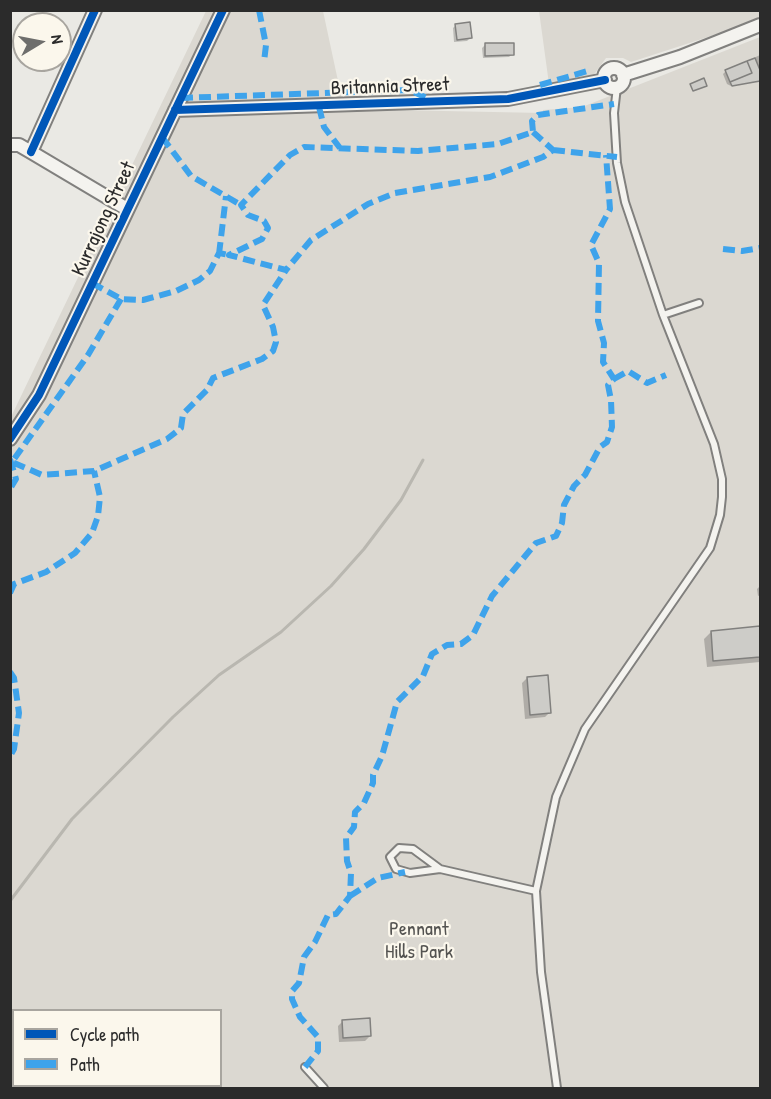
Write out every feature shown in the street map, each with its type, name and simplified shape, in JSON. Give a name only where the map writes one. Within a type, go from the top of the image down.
[{"type":"street","points":[[31,152],[95,10]]},
{"type":"street","name":"Kurrajong Street","points":[[10,439],[39,395],[223,10]]},
{"type":"street","points":[[623,75],[680,57],[760,25]]},
{"type":"street","points":[[611,69],[618,69],[623,75],[623,82],[617,87],[611,87],[604,80],[606,73],[611,69]]},
{"type":"street","name":"Britannia Street","points":[[175,110],[508,99],[604,80]]},
{"type":"street","points":[[10,145],[19,146],[31,152],[127,209]]},
{"type":"lane","points":[[557,1089],[542,972],[536,891],[556,797],[585,729],[702,563],[710,548],[720,515],[722,479],[714,444],[663,315],[623,192],[617,163],[614,113],[617,87]]},
{"type":"lane","points":[[663,315],[699,303]]},
{"type":"lane","points":[[440,869],[413,849],[399,848],[390,857],[396,869],[410,873],[440,869],[536,891]]},
{"type":"lane","points":[[305,1067],[324,1089]]},
{"type":"green space","points":[[760,10],[760,18],[751,23],[631,62],[623,58],[606,58],[593,76],[549,84],[539,11]]},
{"type":"green space","name":"Pennant Hills Park","points":[[206,11],[323,11],[344,109],[543,113],[543,110],[582,107],[760,37],[760,1088],[11,1088],[10,419]]},
{"type":"building","points":[[470,22],[472,38],[457,40],[455,24]]},
{"type":"building","points":[[485,43],[514,43],[514,55],[485,56]]},
{"type":"building","points":[[755,58],[760,70],[760,81],[732,86],[730,82],[752,73],[747,61]]},
{"type":"building","points":[[747,61],[752,73],[730,82],[725,70]]},
{"type":"building","points":[[704,78],[707,86],[693,91],[690,84]]},
{"type":"building","points":[[760,626],[760,657],[713,661],[711,631]]},
{"type":"building","points":[[548,675],[551,713],[530,715],[527,677]]},
{"type":"building","points":[[370,1018],[371,1036],[343,1038],[342,1020]]},
{"type":"waterway","points":[[10,901],[72,819],[173,717],[219,675],[281,632],[331,586],[364,549],[401,500],[423,460]]},
{"type":"marked path","points":[[259,10],[266,45],[264,62]]},
{"type":"marked path","points":[[540,85],[591,70]]},
{"type":"marked path","points":[[181,98],[409,90],[427,98]]},
{"type":"marked path","points":[[533,132],[553,150],[543,157],[490,177],[395,193],[368,204],[311,240],[286,270],[229,255],[262,239],[268,228],[264,221],[248,215],[241,205],[290,155],[304,147],[418,151],[498,144],[533,132],[532,121],[538,115],[614,104]]},
{"type":"marked path","points":[[319,107],[324,127],[340,148]]},
{"type":"marked path","points":[[162,137],[191,176],[241,205]]},
{"type":"marked path","points":[[553,150],[617,157]]},
{"type":"marked path","points":[[305,1067],[318,1051],[318,1037],[300,1017],[292,999],[292,991],[299,983],[304,957],[315,942],[328,915],[336,914],[350,896],[351,873],[347,861],[346,838],[354,827],[355,812],[364,803],[373,783],[373,775],[382,756],[397,702],[423,676],[432,654],[447,645],[461,644],[473,635],[492,596],[536,543],[556,536],[562,523],[564,505],[574,486],[585,475],[600,447],[607,442],[612,427],[608,385],[614,379],[603,362],[604,343],[598,321],[599,263],[591,245],[610,209],[606,155]]},
{"type":"marked path","points":[[219,254],[226,196]]},
{"type":"marked path","points":[[723,249],[742,251],[760,248]]},
{"type":"marked path","points":[[92,283],[121,299],[143,300],[176,291],[199,280],[210,271],[219,253],[229,255]]},
{"type":"marked path","points":[[121,299],[88,355],[12,462],[42,475],[94,471],[167,439],[181,428],[183,414],[207,390],[213,378],[262,359],[273,351],[276,342],[273,327],[263,305],[286,270]]},
{"type":"marked path","points":[[614,379],[628,371],[647,383],[666,375]]},
{"type":"marked path","points":[[10,459],[16,479],[10,489]]},
{"type":"marked path","points":[[10,593],[14,584],[46,572],[75,553],[92,533],[98,516],[100,497],[94,471]]},
{"type":"marked path","points":[[10,672],[14,678],[19,713],[14,749],[10,756]]},
{"type":"marked path","points":[[350,896],[378,878],[405,872]]},
{"type":"cycle path","points":[[31,152],[95,10]]},
{"type":"cycle path","points":[[10,439],[39,395],[223,10]]},
{"type":"cycle path","points":[[175,110],[508,99],[605,80]]}]
